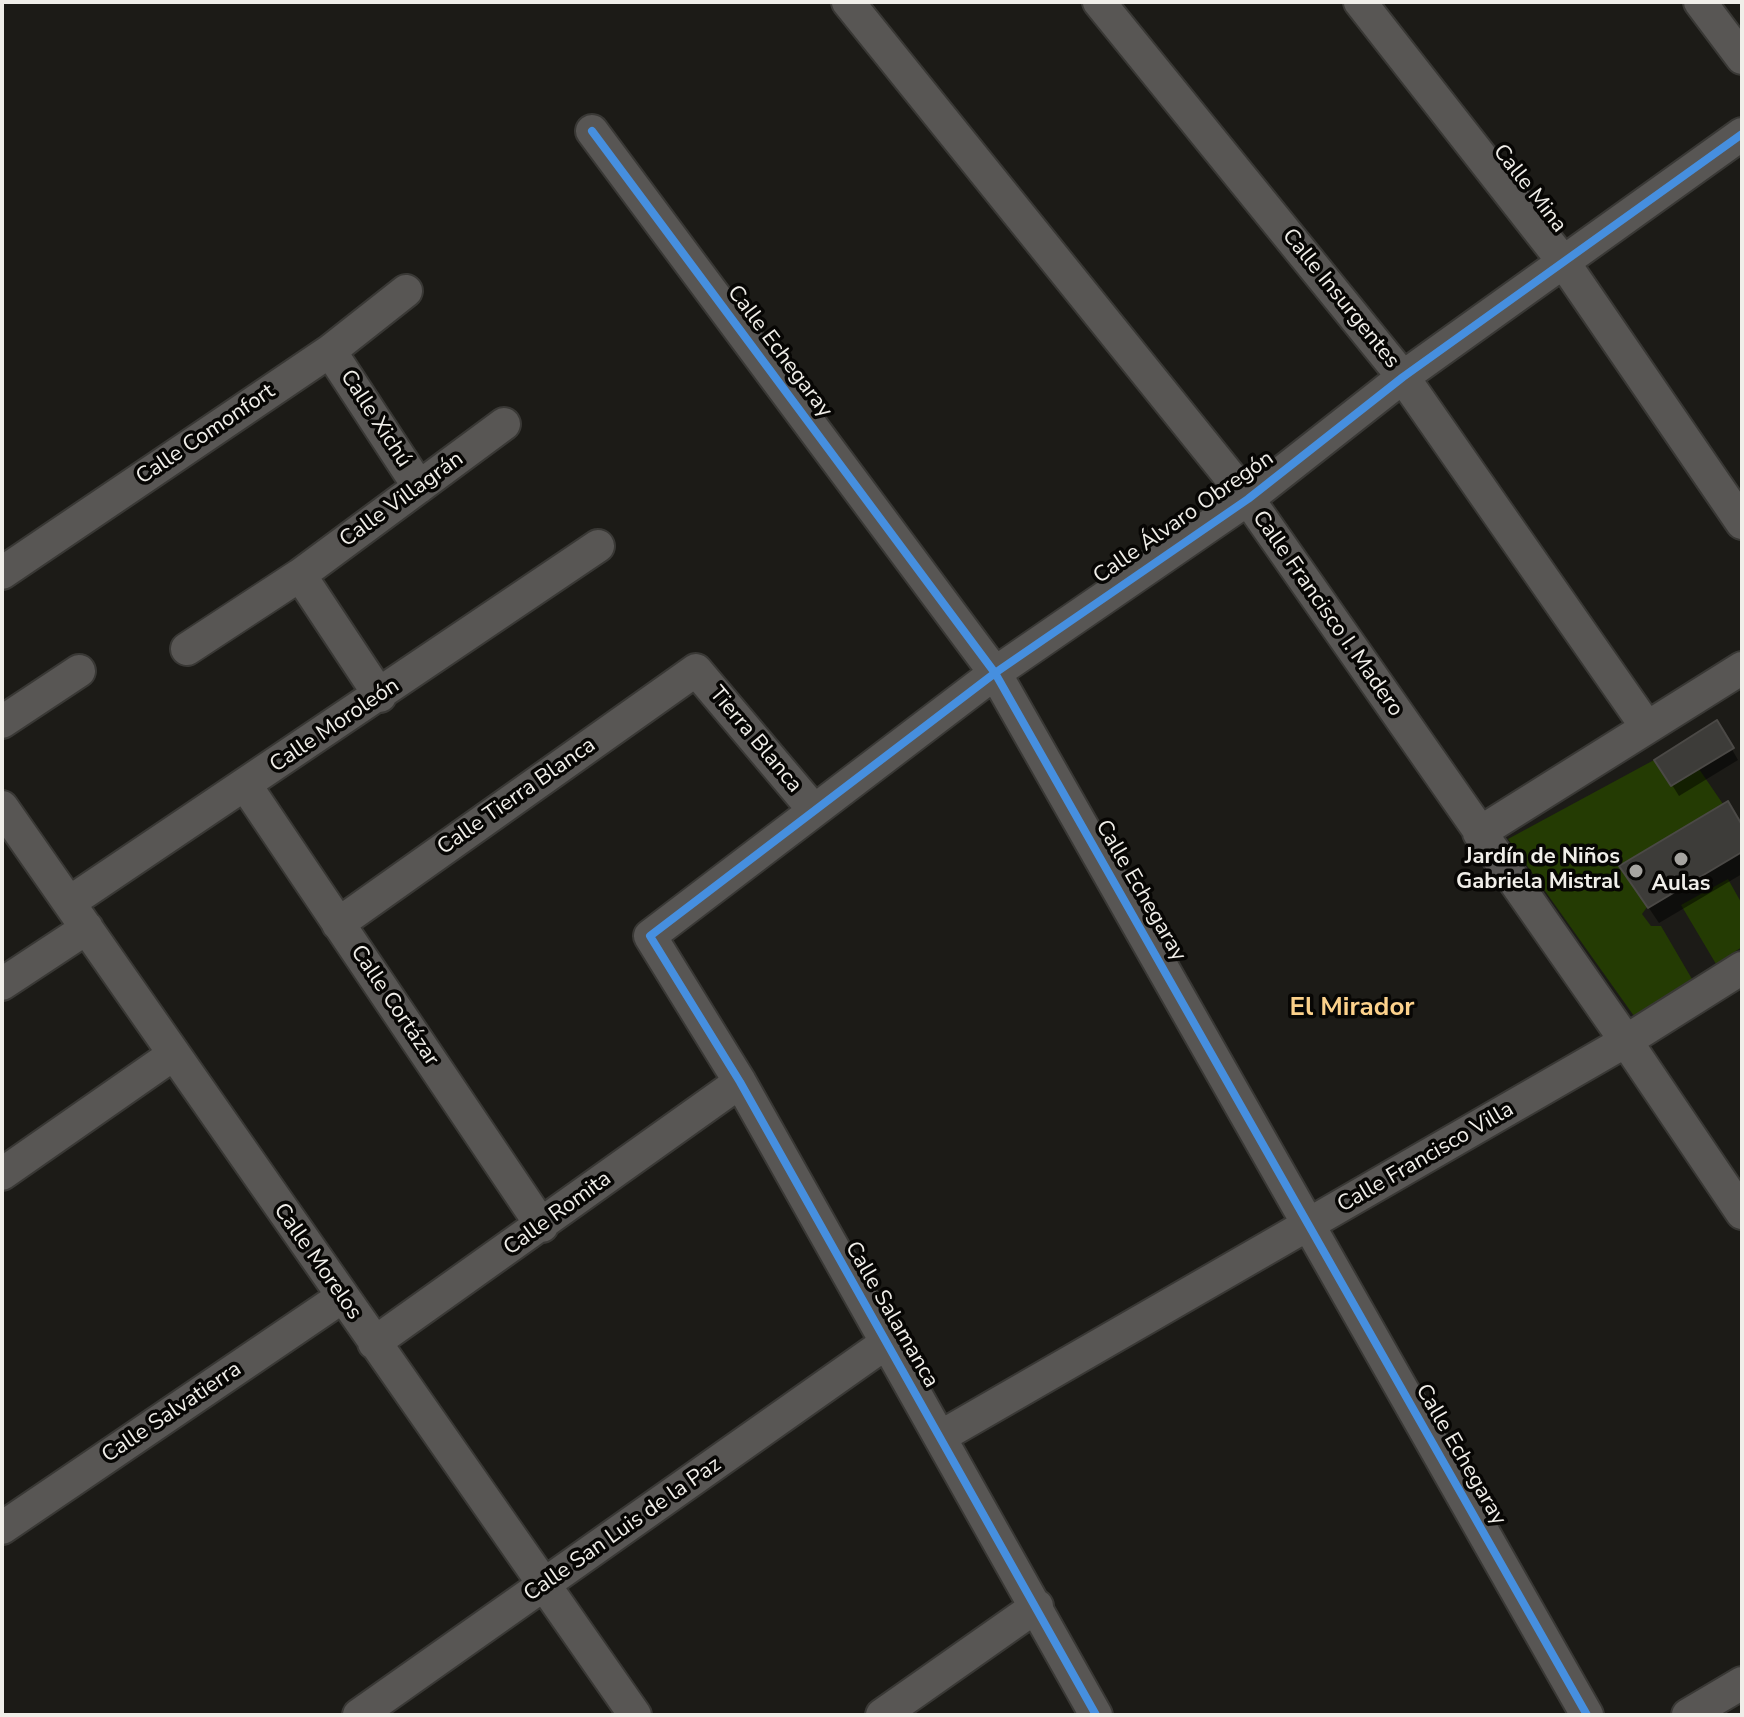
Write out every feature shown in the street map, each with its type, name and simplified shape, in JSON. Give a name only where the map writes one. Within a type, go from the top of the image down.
[{"type":"street","name":"Calle Francisco I. Madero","points":[[848,2],[1248,499],[1626,1041],[1742,1213]]},
{"type":"street","name":"Calle Insurgentes","points":[[1099,2],[1403,377],[1646,726]]},
{"type":"street","name":"Calle Mina","points":[[1360,2],[1562,260],[1742,523]]},
{"type":"street","points":[[1720,12],[1742,58]]},
{"type":"street","name":"Calle Echegaray","points":[[592,131],[995,673],[1587,1715]]},
{"type":"street","name":"Calle Álvaro Obregón","points":[[650,936],[995,673],[1248,499],[1403,377],[1562,260],[1742,134]]},
{"type":"street","name":"Calle Comonfort","points":[[2,573],[330,351],[406,291]]},
{"type":"street","name":"Calle Xichú","points":[[330,351],[419,487]]},
{"type":"street","name":"Calle Villagrán","points":[[187,649],[300,575],[504,424]]},
{"type":"street","name":"Calle Moroleón","points":[[2,984],[78,915],[246,786],[598,546]]},
{"type":"street","points":[[300,575],[380,696]]},
{"type":"street","points":[[1479,833],[1742,668]]},
{"type":"street","name":"Tierra Blanca","points":[[696,670],[813,809]]},
{"type":"street","name":"Calle Tierra Blanca","points":[[338,924],[696,670]]},
{"type":"street","points":[[2,722],[79,671]]},
{"type":"street","name":"Calle Cortázar","points":[[246,786],[542,1226]]},
{"type":"street","name":"Calle Morelos","points":[[2,807],[635,1715]]},
{"type":"street","name":"Calle Salamanca","points":[[650,936],[740,1082],[1096,1715]]},
{"type":"street","name":"Calle Francisco Villa","points":[[940,1437],[1626,1041],[1742,968]]},
{"type":"street","points":[[2,1174],[174,1054]]},
{"type":"street","name":"Calle Romita","points":[[374,1343],[740,1082]]},
{"type":"street","name":"Calle Salvatierra","points":[[2,1528],[342,1297]]},
{"type":"street","name":"Calle San Luis de la Paz","points":[[359,1715],[886,1343]]},
{"type":"street","points":[[882,1715],[1037,1606]]},
{"type":"street","points":[[1688,1715],[1742,1683]]},
{"type":"green space","name":"Jardín de Niños Gabriela Mistral","points":[[1654,760],[1671,786],[1699,769],[1723,804],[1642,914],[1651,926],[1661,926],[1692,979],[1634,1016],[1508,839]]},
{"type":"green space","points":[[1728,879],[1742,904],[1742,947],[1716,964],[1681,905]]},
{"type":"building","points":[[1717,720],[1734,748],[1671,786],[1654,760]]},
{"type":"building","name":"Aulas","points":[[1728,801],[1742,825],[1742,852],[1648,908],[1619,866]]},
{"type":"cycle path","points":[[592,131],[995,673],[1587,1715]]},
{"type":"cycle path","points":[[1096,1715],[740,1082],[650,936],[995,673],[1248,499],[1403,377],[1742,134]]},
{"type":"place","name":"Aulas","points":[[1681,859]]},
{"type":"place","name":"Jardín de Niños Gabriela Mistral","points":[[1636,871]]},
{"type":"district","name":"El Mirador","points":[[1352,1009]]}]
